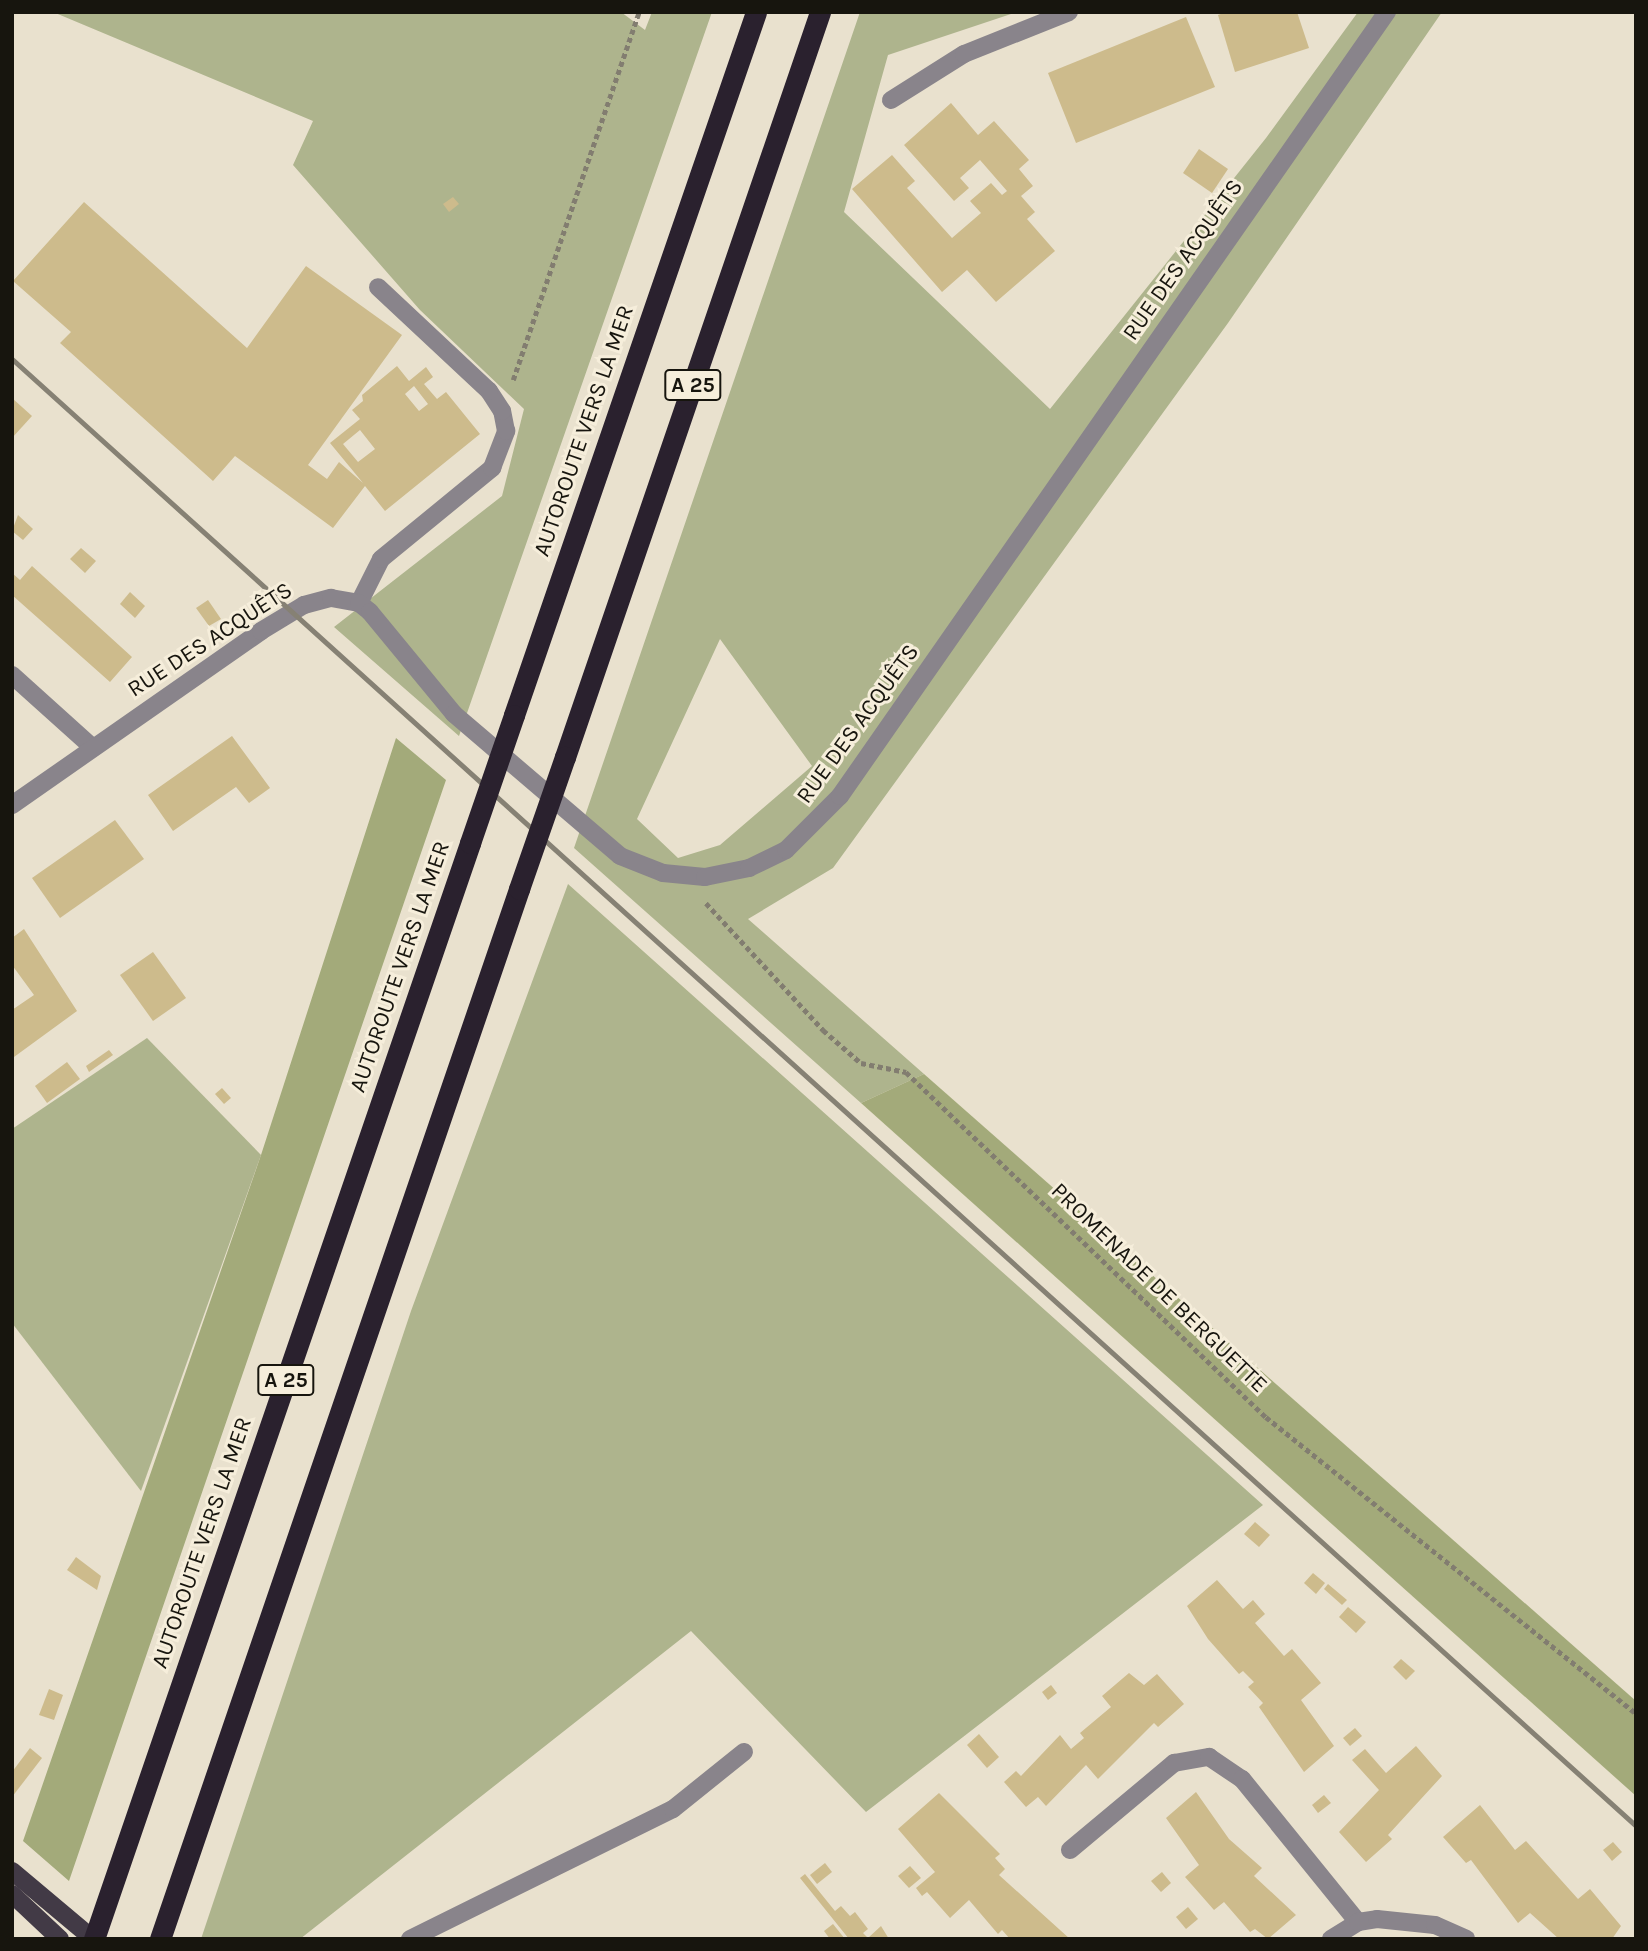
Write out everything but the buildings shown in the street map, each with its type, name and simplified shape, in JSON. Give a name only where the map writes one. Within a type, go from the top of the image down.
[{"type":"highway","name":"AUTOROUTE VERS LA MER","points":[[94,1939],[755,12]]},
{"type":"highway","name":"A 25","points":[[160,1939],[820,12]]},
{"type":"main road","points":[[12,1871],[94,1939]]},
{"type":"main road","points":[[12,1895],[60,1939]]},
{"type":"street","points":[[891,100],[964,54],[1069,12]]},
{"type":"street","name":"RUE DES ACQUÊTS","points":[[12,805],[298,608],[331,598],[359,603],[454,714],[594,838],[632,863],[678,876],[723,874],[759,864],[796,842],[828,810],[1387,12]]},
{"type":"street","points":[[359,603],[381,559],[492,468],[504,444],[502,411],[489,391],[378,287]]},
{"type":"street","points":[[12,675],[93,748]]},
{"type":"street","points":[[410,1939],[673,1809],[744,1752]]},
{"type":"street","points":[[1070,1850],[1174,1763],[1209,1757],[1242,1779],[1358,1922]]},
{"type":"street","points":[[1331,1939],[1358,1922],[1414,1921],[1466,1939]]},
{"type":"path","points":[[502,411],[639,12]]},
{"type":"path","name":"PROMENADE DE BERGUETTE","points":[[678,876],[823,1030],[861,1063],[906,1072],[1266,1417],[1636,1713]]},
{"type":"green space","points":[[53,12],[621,12],[645,30],[652,12],[712,12],[459,736],[334,627],[502,496],[524,409],[420,310],[293,165],[313,121]]},
{"type":"green space","points":[[860,12],[1017,12],[888,55],[844,212],[1050,409],[1266,138],[1358,12],[1442,12],[1228,323],[833,868],[748,919],[924,1074],[861,1103],[574,848]],"holes":[[[720,639],[812,766],[720,845],[678,858],[637,819]]]},
{"type":"green space","points":[[396,738],[446,780],[69,1881],[23,1841],[261,1155]]},
{"type":"green space","points":[[568,884],[1263,1505],[866,1812],[691,1631],[300,1939],[201,1939],[411,1311]]},
{"type":"green space","points":[[147,1038],[261,1155],[141,1491],[12,1323],[12,1129]]},
{"type":"green space","points":[[924,1074],[1636,1701],[1636,1796],[861,1103]]},
{"type":"railway","points":[[12,359],[1636,1826]]}]
